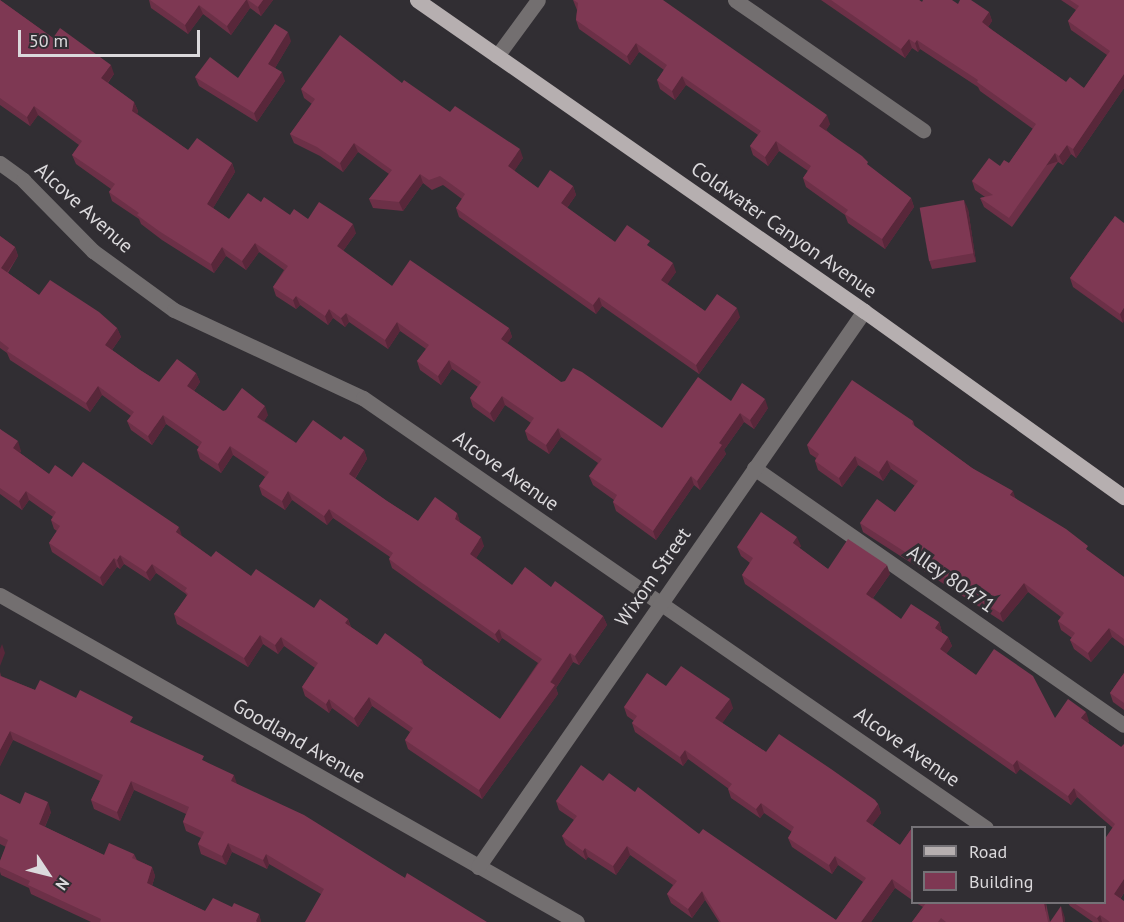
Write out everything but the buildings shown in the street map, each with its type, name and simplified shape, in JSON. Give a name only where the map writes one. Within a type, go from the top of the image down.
[{"type":"main road","name":"Coldwater Canyon Avenue","points":[[417,0],[864,311],[1124,497]]},
{"type":"street","points":[[497,56],[538,0]]},
{"type":"street","points":[[735,0],[923,130]]},
{"type":"street","name":"Alcove Avenue","points":[[0,163],[23,180],[93,251],[174,310],[363,398],[983,826]]},
{"type":"street","name":"Wixom Street","points":[[478,867],[864,311]]},
{"type":"street","name":"Alley 80471","points":[[754,468],[1124,725]]},
{"type":"street","name":"Goodland Avenue","points":[[0,595],[577,922]]}]
